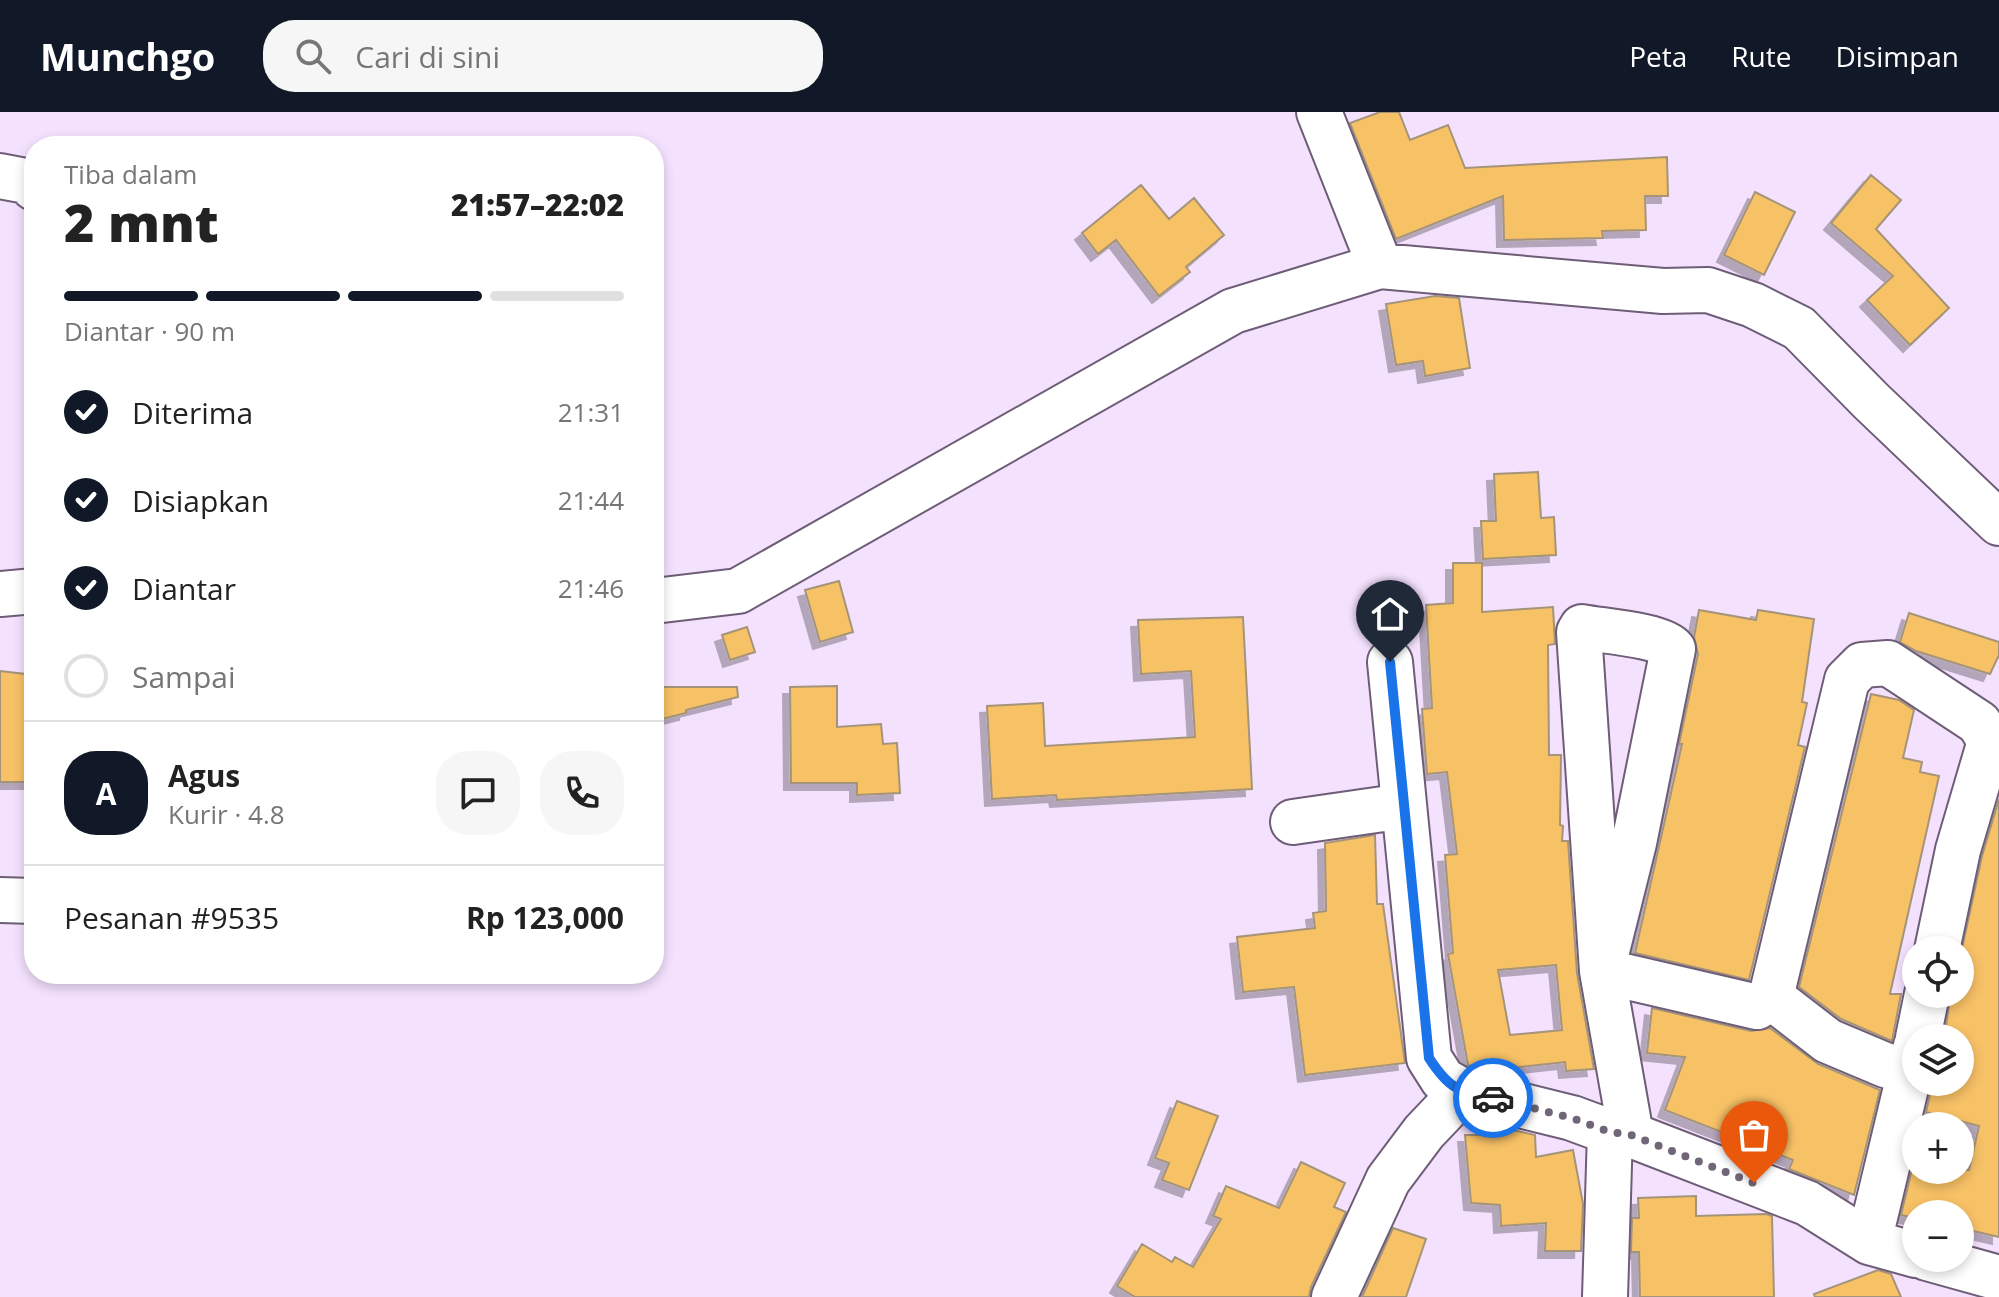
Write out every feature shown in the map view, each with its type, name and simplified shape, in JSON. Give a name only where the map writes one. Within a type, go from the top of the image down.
[{"type":"street","points":[[1319,112],[1380,266]]},
{"type":"street","points":[[0,176],[24,181]]},
{"type":"street","points":[[664,600],[738,591],[1233,311],[1380,266],[1663,291],[1708,290],[1753,305],[1799,328],[1999,523]]},
{"type":"street","points":[[0,594],[24,592]]},
{"type":"street","points":[[1602,971],[1634,843],[1673,649],[1669,644],[1656,640],[1582,627],[1579,632],[1602,971],[1621,1134],[1605,1297]]},
{"type":"street","points":[[1390,662],[1429,1058],[1443,1080],[1463,1091],[1572,1118],[1621,1134],[1807,1203],[1869,1242],[1902,1251]]},
{"type":"street","points":[[1602,971],[1757,1007],[1771,997],[1847,680],[1862,665],[1888,663],[1979,723],[1994,743],[1958,850],[1940,936]]},
{"type":"street","points":[[1293,822],[1404,806]]},
{"type":"street","points":[[0,900],[24,901]]},
{"type":"street","points":[[1771,997],[1828,1041],[1885,1065],[1902,1058]]},
{"type":"street","points":[[1334,1297],[1388,1180],[1424,1132],[1463,1091]]},
{"type":"street","points":[[1869,1242],[1904,1096]]},
{"type":"street","points":[[1974,1271],[1999,1278]]},
{"type":"building","points":[[1380,112],[1399,112],[1410,140],[1448,125],[1465,168],[1667,157],[1668,196],[1645,196],[1646,230],[1602,231],[1603,238],[1504,240],[1503,196],[1396,239],[1350,123]]},
{"type":"building","points":[[1871,175],[1901,200],[1876,229],[1949,308],[1910,345],[1867,300],[1893,276],[1831,223]]},
{"type":"building","points":[[1141,185],[1169,219],[1194,198],[1224,235],[1186,267],[1190,272],[1159,296],[1116,240],[1098,254],[1082,233]]},
{"type":"building","points":[[1755,192],[1795,212],[1764,275],[1724,255]]},
{"type":"building","points":[[1435,296],[1459,298],[1470,368],[1425,376],[1423,361],[1396,365],[1386,304]]},
{"type":"building","points":[[1538,472],[1541,518],[1554,517],[1556,555],[1483,559],[1481,521],[1496,521],[1494,474]]},
{"type":"building","points":[[1453,563],[1482,563],[1482,612],[1553,607],[1555,644],[1548,645],[1549,755],[1561,755],[1560,825],[1563,826],[1562,841],[1568,841],[1577,973],[1594,1069],[1566,1071],[1565,1062],[1484,1071],[1468,1065],[1448,954],[1453,953],[1445,855],[1457,854],[1447,772],[1427,774],[1422,709],[1432,708],[1426,605],[1453,603]],"holes":[[[1556,965],[1562,1030],[1510,1035],[1498,970]]]},
{"type":"building","points":[[839,581],[853,632],[820,642],[805,590]]},
{"type":"building","points":[[1699,610],[1756,620],[1758,610],[1814,619],[1802,702],[1807,703],[1798,745],[1805,747],[1749,980],[1635,953],[1682,744],[1679,744],[1698,654],[1694,637]]},
{"type":"building","points":[[1909,613],[1999,642],[1999,655],[1990,674],[1916,651],[1900,642]]},
{"type":"building","points":[[1243,617],[1252,789],[1057,800],[1056,795],[992,799],[987,706],[1043,703],[1045,746],[1195,737],[1191,671],[1141,674],[1138,620]]},
{"type":"building","points":[[747,627],[755,652],[730,660],[722,635]]},
{"type":"building","points":[[0,671],[24,674],[24,782],[0,782]]},
{"type":"building","points":[[837,686],[837,727],[881,724],[883,744],[897,743],[900,793],[857,795],[857,783],[791,783],[790,687]]},
{"type":"building","points":[[664,687],[737,687],[738,697],[686,710],[686,713],[664,718]]},
{"type":"building","points":[[1871,694],[1899,700],[1914,710],[1903,758],[1922,762],[1920,772],[1939,776],[1890,994],[1901,994],[1892,1041],[1841,1019],[1799,987]]},
{"type":"building","points":[[1999,799],[1999,1237],[1974,1231],[1974,1200],[1905,1200],[1908,1184],[1974,1184],[1974,1148],[1979,1126],[1974,1125],[1974,1112],[1926,1112],[1930,1096],[1974,1096],[1974,1024],[1946,1024],[1949,1008],[1974,1008],[1974,936],[1965,936],[1982,856]]},
{"type":"building","points":[[1375,835],[1377,904],[1383,904],[1405,1063],[1305,1075],[1294,987],[1243,992],[1237,937],[1315,928],[1313,913],[1326,911],[1325,843]]},
{"type":"building","points":[[1652,1008],[1751,1031],[1770,1028],[1818,1064],[1880,1090],[1854,1195],[1789,1169],[1793,1160],[1665,1110],[1685,1057],[1647,1053]]},
{"type":"building","points":[[1177,1101],[1218,1116],[1189,1190],[1162,1180],[1169,1163],[1155,1158]]},
{"type":"building","points":[[1495,1126],[1535,1135],[1536,1157],[1573,1150],[1583,1204],[1581,1251],[1545,1251],[1546,1223],[1501,1226],[1500,1205],[1471,1203],[1465,1135],[1495,1135]]},
{"type":"building","points":[[1301,1162],[1345,1183],[1334,1207],[1346,1212],[1309,1297],[1135,1297],[1117,1286],[1142,1244],[1172,1262],[1175,1257],[1193,1267],[1221,1219],[1213,1216],[1226,1186],[1279,1208]]},
{"type":"building","points":[[1696,1196],[1696,1216],[1772,1216],[1774,1297],[1640,1297],[1639,1252],[1631,1252],[1632,1218],[1639,1218],[1638,1198]]},
{"type":"building","points":[[1393,1228],[1426,1239],[1406,1297],[1362,1297]]},
{"type":"building","points":[[1878,1270],[1891,1274],[1901,1297],[1815,1297],[1814,1294]]},
{"type":"way so far","points":[[1493,1098],[1572,1118],[1610,1132],[1631,1135],[1754,1183]]},
{"type":"route","points":[[1390,662],[1429,1058],[1443,1080],[1463,1091],[1493,1098]]}]
